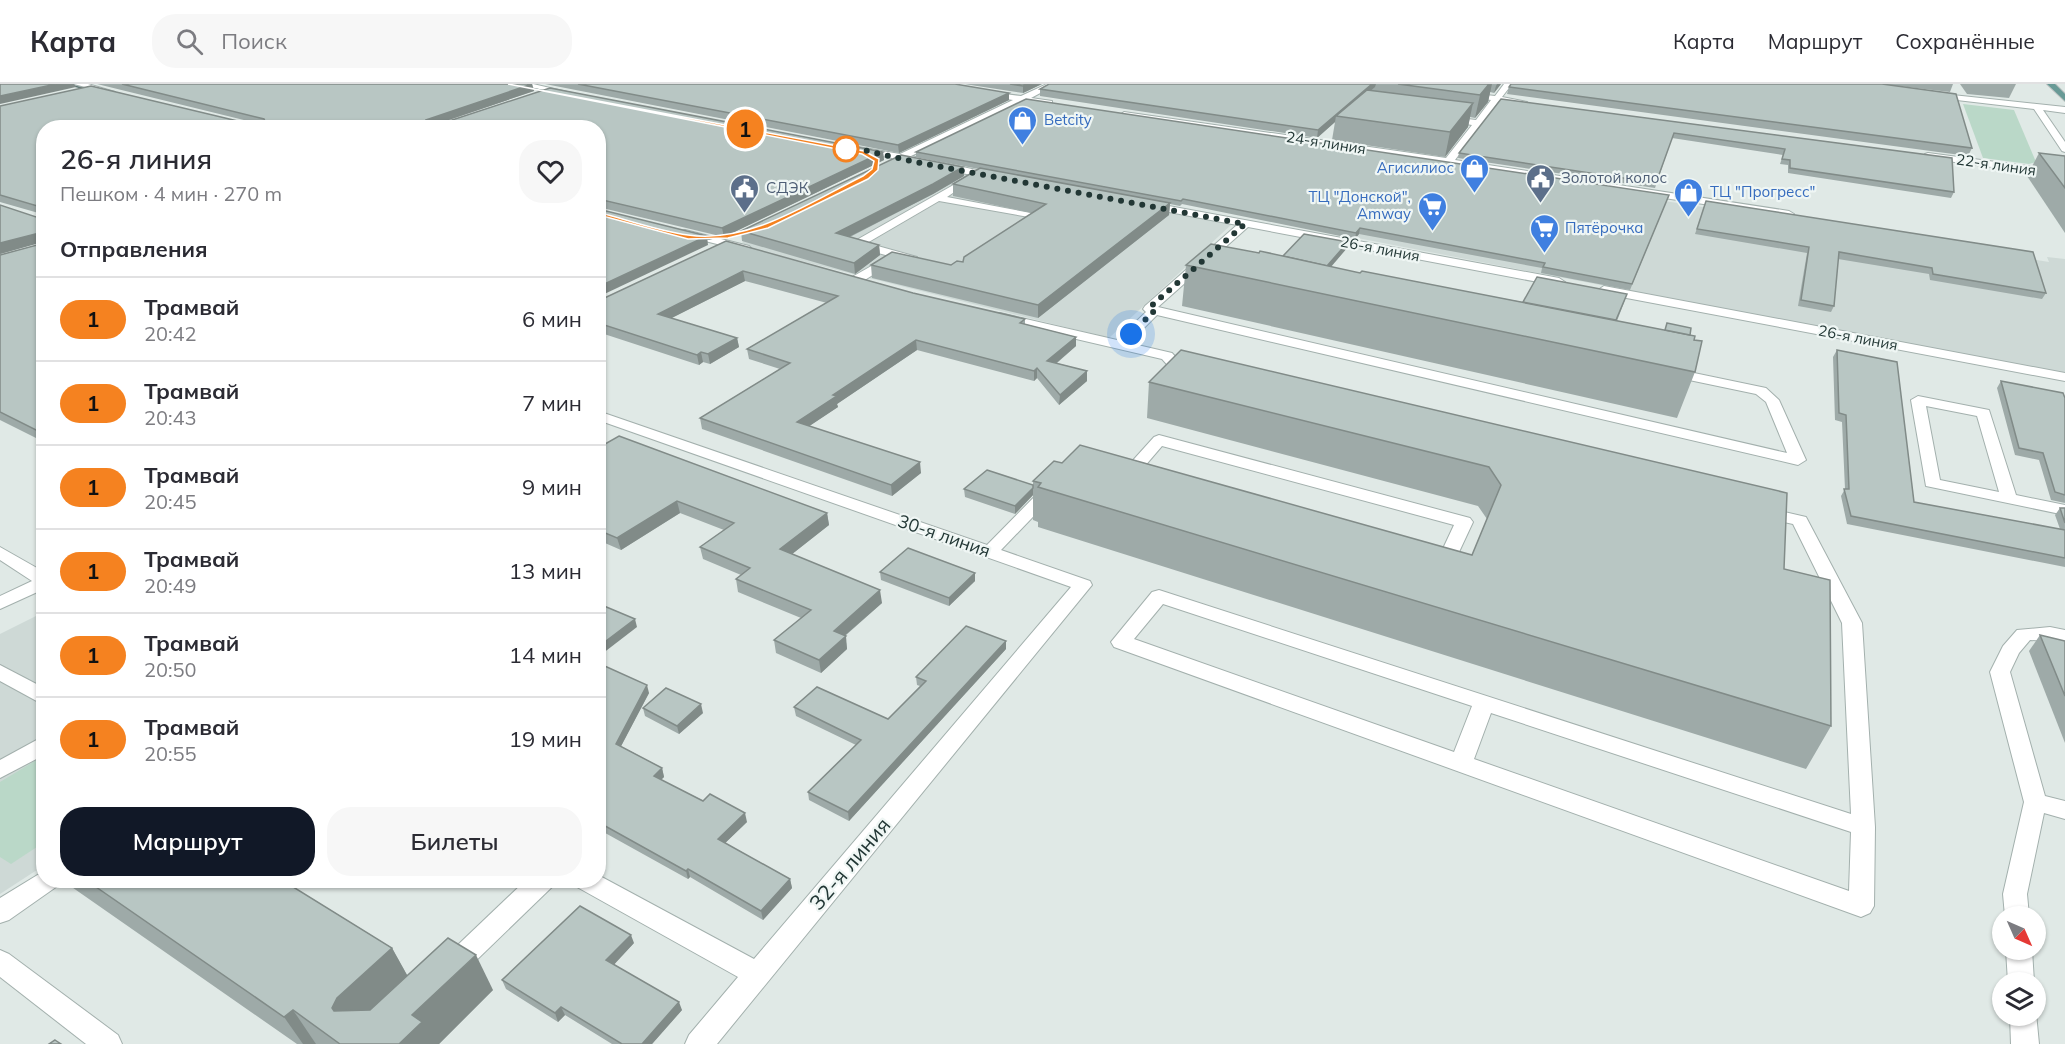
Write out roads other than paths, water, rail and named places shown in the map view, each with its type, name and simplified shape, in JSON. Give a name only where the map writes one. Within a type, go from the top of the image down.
[{"type":"main road","points":[[2051,84],[2065,99]]},
{"type":"street","points":[[95,88],[112,84]]},
{"type":"street","points":[[520,84],[585,96]]},
{"type":"street","points":[[532,96],[572,84]]},
{"type":"street","points":[[883,166],[1053,84]]},
{"type":"street","points":[[1449,161],[1508,84]]},
{"type":"street","points":[[78,88],[95,88],[117,93]]},
{"type":"street","points":[[978,92],[1056,104]]},
{"type":"street","points":[[1450,92],[1533,103]]},
{"type":"street","points":[[1921,94],[2065,110]]},
{"type":"street","points":[[2037,107],[2065,148]]},
{"type":"street","points":[[1476,110],[1487,111]]},
{"type":"street","name":"24-я линия","points":[[1111,113],[1325,138],[1449,161],[1789,214]]},
{"type":"street","points":[[1431,116],[1479,123]]},
{"type":"street","points":[[850,147],[1013,181]]},
{"type":"street","name":"22-я линия","points":[[1923,155],[2065,174]]},
{"type":"street","points":[[930,263],[857,244],[979,174]]},
{"type":"street","points":[[937,198],[1036,217]]},
{"type":"street","name":"26-я линия","points":[[1129,202],[1573,285]]},
{"type":"street","points":[[1245,224],[1150,307],[1154,311],[1797,460],[1772,400],[1761,391],[1656,369]]},
{"type":"street","points":[[676,230],[759,252]]},
{"type":"street","points":[[705,254],[743,235]]},
{"type":"street","points":[[877,286],[851,278],[897,255]]},
{"type":"street","points":[[1190,272],[1213,277]]},
{"type":"street","name":"26-я линия","points":[[1596,289],[2065,377]]},
{"type":"street","points":[[1119,346],[1154,311]]},
{"type":"street","points":[[985,314],[1167,356],[1176,366],[1210,374]]},
{"type":"street","points":[[2009,498],[1984,413],[1918,400],[1932,483],[2065,510]]},
{"type":"street","name":"30-я линия","points":[[606,418],[1083,585],[944,754]]},
{"type":"street","points":[[1131,471],[1159,440],[1464,522],[1446,562],[1424,556]]},
{"type":"street","points":[[1112,465],[1154,477]]},
{"type":"street","points":[[990,552],[1059,480]]},
{"type":"street","points":[[1742,507],[1800,521],[1852,623],[1863,827],[1861,906],[1121,642],[1159,596],[1863,827]]},
{"type":"street","points":[[0,552],[36,576]]},
{"type":"street","points":[[0,603],[36,585]]},
{"type":"street","points":[[2016,906],[2015,894],[2035,802],[2000,672],[2010,651],[2024,634],[2050,633],[2065,636]]},
{"type":"street","points":[[0,672],[36,694]]},
{"type":"street","points":[[1461,763],[1484,703]]},
{"type":"street","points":[[0,770],[36,749]]},
{"type":"street","name":"32-я линия","points":[[699,1044],[944,754]]},
{"type":"street","points":[[2035,802],[2065,810]]},
{"type":"street","points":[[0,912],[36,887]]},
{"type":"street","points":[[431,987],[535,888]]},
{"type":"street","points":[[600,888],[756,974]]},
{"type":"street","points":[[0,962],[108,1044]]},
{"type":"street","points":[[2024,1026],[2025,1044]]},
{"type":"tram line","points":[[66,84],[98,92]]},
{"type":"tram line","points":[[510,84],[560,94]]},
{"type":"tram line","name":"1","points":[[511,84],[864,153],[877,160],[878,165],[866,177],[766,227],[741,234],[709,239],[688,237],[606,216]]},
{"type":"tram line","points":[[692,238],[709,239],[757,229]]},
{"type":"place","name":"Betcity","points":[[1023,146]]},
{"type":"place","name":"Агисилиос","points":[[1475,194]]},
{"type":"place","name":"Золотой колос","points":[[1540,204]]},
{"type":"place","name":"СДЭК","points":[[745,214]]},
{"type":"place","name":"ТЦ \"Прогресс\"","points":[[1689,218]]},
{"type":"place","name":"ТЦ \"Донской\", Amway","points":[[1432,232]]},
{"type":"place","name":"Пятёрочка","points":[[1544,254]]}]
